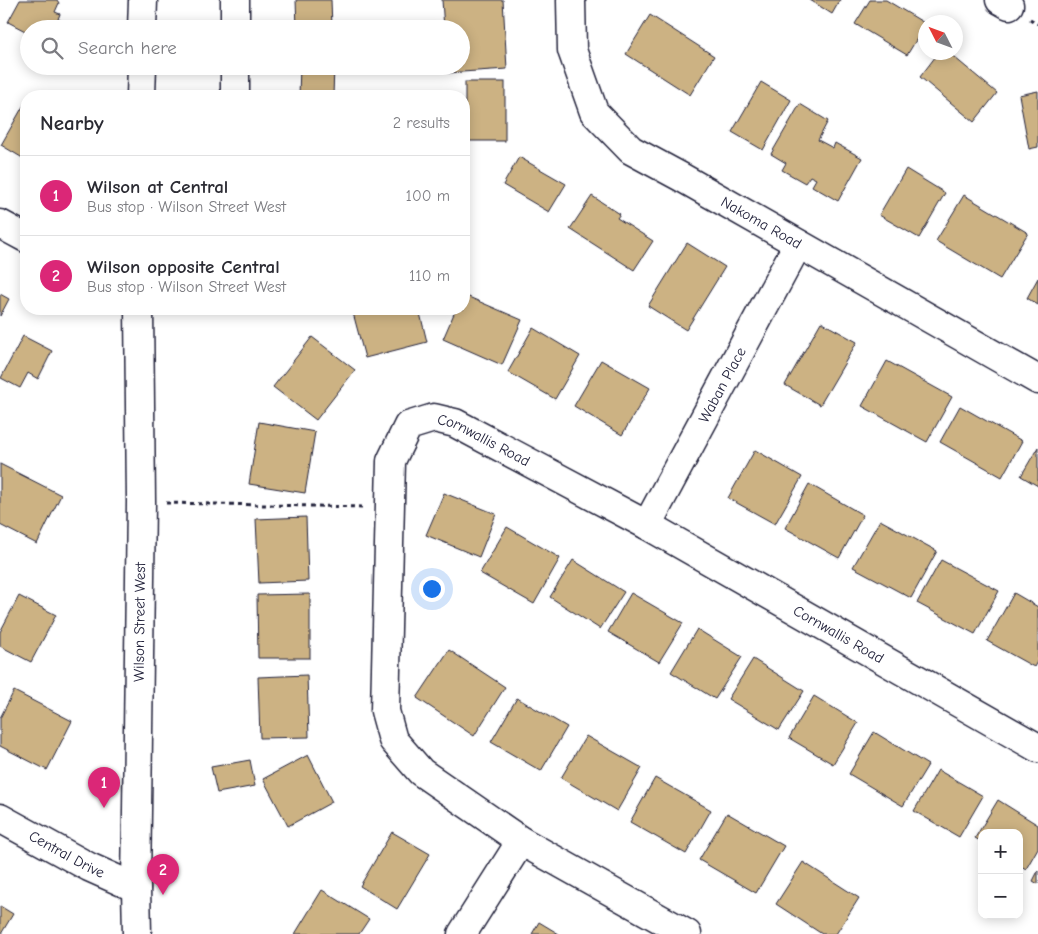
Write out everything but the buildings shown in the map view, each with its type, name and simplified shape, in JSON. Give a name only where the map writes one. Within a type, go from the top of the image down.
[{"type":"street","points":[[142,0],[142,20]]},
{"type":"street","points":[[235,0],[235,20]]},
{"type":"street","name":"Nakoma Road","points":[[571,0],[572,50],[594,112],[631,150],[681,176],[1038,380]]},
{"type":"street","points":[[141,90],[142,75]]},
{"type":"street","points":[[235,75],[235,90]]},
{"type":"street","points":[[0,224],[20,235]]},
{"type":"street","name":"Waban Place","points":[[647,525],[798,244]]},
{"type":"street","name":"Wilson Street West","points":[[137,934],[141,502],[139,315]]},
{"type":"street","name":"Cornwallis Road","points":[[686,934],[521,841],[421,772],[393,740],[385,711],[391,461],[408,426],[434,418],[455,423],[647,525],[1038,748]]},
{"type":"street","name":"Central Drive","points":[[0,818],[90,867],[136,888]]},
{"type":"street","points":[[462,934],[521,841]]},
{"type":"path","points":[[141,502],[390,508]]},
{"type":"place","name":"Wilson at Central","points":[[104,808]]},
{"type":"place","name":"Wilson opposite Central","points":[[163,895]]}]
